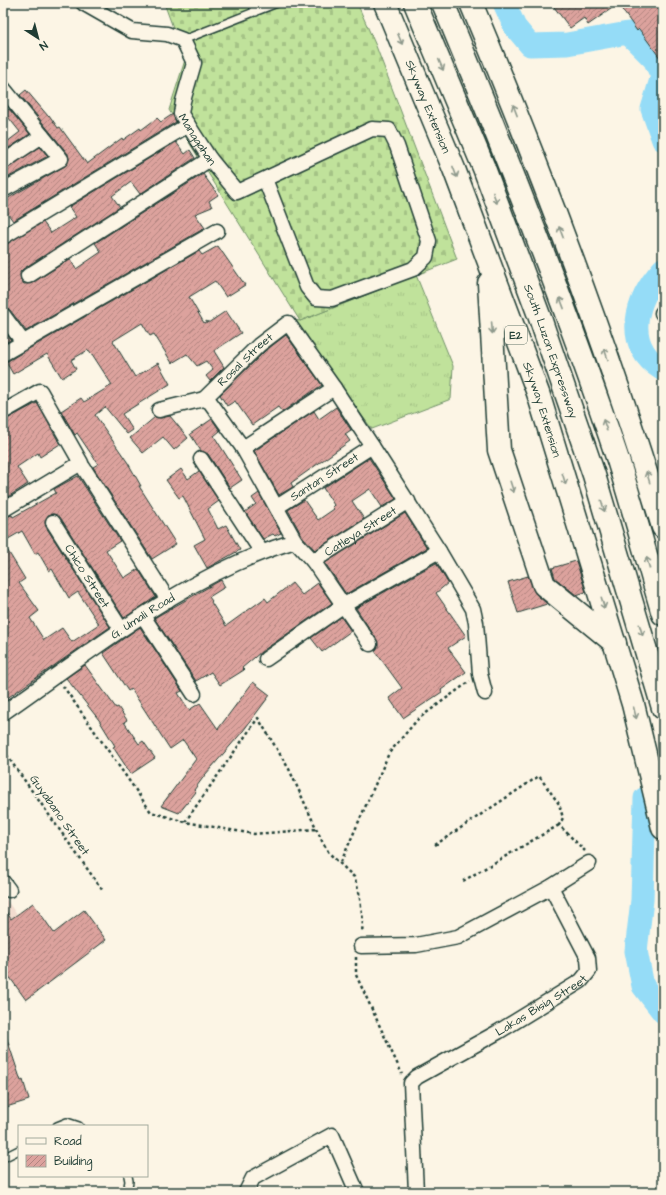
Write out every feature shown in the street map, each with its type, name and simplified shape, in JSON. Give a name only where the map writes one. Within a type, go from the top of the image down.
[{"type":"highway","name":"Skyway Extension","points":[[384,3],[454,169],[538,393],[625,676],[663,828]]},
{"type":"highway","name":"South Luzon Expressway","points":[[415,3],[484,168],[540,318],[594,475],[663,708]]},
{"type":"highway","points":[[443,3],[505,152],[565,309],[618,462],[663,614]]},
{"type":"highway","points":[[471,3],[505,83],[587,300],[639,448],[663,527]]},
{"type":"highway","points":[[488,261],[499,450],[544,585],[615,642]]},
{"type":"street","points":[[83,3],[132,31],[167,34],[183,40]]},
{"type":"street","name":"Manggahan","points":[[183,40],[194,64],[183,101],[181,114],[210,159],[237,192],[265,179]]},
{"type":"street","points":[[3,190],[61,159],[6,97]]},
{"type":"street","points":[[3,237],[188,125]]},
{"type":"street","points":[[372,129],[389,130],[397,146],[429,241],[426,257],[413,269],[332,299],[316,298],[307,287],[265,179],[372,129]]},
{"type":"street","points":[[3,162],[42,136]]},
{"type":"street","points":[[28,276],[210,159]]},
{"type":"street","points":[[3,354],[137,279],[217,231]]},
{"type":"street","points":[[3,315],[23,342]]},
{"type":"street","name":"Rosal Street","points":[[204,399],[260,345],[288,323],[334,388]]},
{"type":"street","points":[[243,448],[334,388],[408,501],[473,609],[476,624],[480,674],[484,693]]},
{"type":"street","points":[[3,412],[40,391],[80,463],[3,510]]},
{"type":"street","points":[[159,410],[204,399],[214,408],[243,448],[295,541],[313,562],[370,644]]},
{"type":"street","name":"Santan Street","points":[[277,507],[372,446]]},
{"type":"street","points":[[201,459],[261,551]]},
{"type":"street","points":[[83,467],[168,600]]},
{"type":"street","name":"Catleya Street","points":[[313,562],[408,501]]},
{"type":"street","name":"Chico Street","points":[[53,522],[121,629]]},
{"type":"street","name":"G. Umali Road","points":[[3,713],[121,629],[168,600],[261,551],[295,541]]},
{"type":"street","points":[[266,659],[344,605],[439,551]]},
{"type":"street","points":[[143,616],[194,694]]},
{"type":"street","points":[[361,946],[416,945],[458,937],[551,887],[589,863]]},
{"type":"street","name":"Lakas Bisig Street","points":[[410,1087],[417,1077],[498,1032],[585,978],[589,971],[588,958],[551,887]]},
{"type":"street","points":[[410,1087],[416,1192]]},
{"type":"street","points":[[246,1192],[253,1178],[332,1135],[357,1192]]},
{"type":"lane","points":[[252,3],[256,12]]},
{"type":"lane","points":[[183,40],[277,3]]},
{"type":"lane","points":[[60,1125],[67,1122],[76,1125]]},
{"type":"lane","points":[[3,1158],[18,1150]]},
{"type":"lane","points":[[128,1177],[128,1192]]},
{"type":"path","points":[[341,862],[389,753],[418,719],[480,674]]},
{"type":"path","points":[[56,676],[151,812],[185,822],[254,834],[316,829]]},
{"type":"path","points":[[185,822],[258,718],[289,769],[316,829],[329,853],[341,862],[354,877],[360,892],[363,920],[361,946],[356,959],[356,975],[410,1087]]},
{"type":"path","name":"Guyabano Street","points":[[3,750],[103,891]]},
{"type":"path","points":[[435,844],[539,776],[559,804],[562,818],[558,825],[463,881]]},
{"type":"path","points":[[558,825],[590,856],[592,860],[589,863]]},
{"type":"shaded area","points":[[3,895],[27,929],[3,941]]},
{"type":"green space","points":[[164,3],[357,3],[376,46],[457,259],[300,321],[169,110],[185,60]]},
{"type":"green space","points":[[416,275],[453,366],[451,399],[372,429],[289,319],[300,321]]},
{"type":"building","points":[[551,3],[663,3],[663,62],[639,29],[637,31],[618,4],[588,25],[584,18],[570,28]]},
{"type":"building","points":[[26,90],[48,116],[49,115],[58,128],[60,127],[87,164],[122,138],[123,140],[140,128],[141,130],[157,118],[161,122],[173,114],[176,122],[13,221],[3,207],[3,201],[65,166],[69,159],[68,154],[20,95]]},
{"type":"building","points":[[9,109],[30,134],[3,152],[3,145],[20,132],[4,112]]},
{"type":"building","points":[[176,142],[185,154],[190,150],[195,158],[140,194],[131,182],[112,196],[120,207],[23,269],[20,272],[21,280],[24,284],[32,283],[70,259],[76,269],[101,252],[95,243],[203,174],[218,195],[209,201],[212,207],[195,214],[205,228],[26,331],[10,310],[3,307],[3,245],[43,222],[51,233],[76,217],[69,207]]},
{"type":"building","points":[[40,147],[48,156],[3,180],[3,170]]},
{"type":"building","points":[[218,246],[245,285],[226,297],[215,281],[189,297],[204,323],[207,321],[208,323],[226,311],[241,333],[214,351],[224,367],[210,381],[206,376],[213,370],[206,361],[197,366],[187,354],[172,363],[154,334],[150,336],[142,323],[113,341],[135,377],[158,363],[170,384],[122,414],[133,430],[127,434],[105,407],[95,415],[128,463],[141,486],[139,486],[176,544],[152,559],[93,467],[98,464],[77,433],[75,435],[61,411],[81,398],[84,402],[112,385],[92,354],[88,350],[71,360],[76,369],[62,378],[47,354],[13,374],[6,362],[199,251],[202,255]]},
{"type":"building","points":[[3,329],[11,340],[3,344]]},
{"type":"building","points":[[286,335],[322,385],[282,412],[278,407],[252,425],[235,401],[227,406],[220,395],[265,351]]},
{"type":"building","points":[[37,403],[60,444],[40,457],[38,453],[17,467],[28,484],[3,500],[3,421]]},
{"type":"building","points":[[336,407],[351,430],[345,434],[350,441],[291,483],[293,487],[279,495],[254,451],[314,411],[319,419]]},
{"type":"building","points":[[170,416],[188,438],[174,450],[163,437],[143,453],[130,438],[155,417],[161,418]]},
{"type":"building","points":[[212,419],[220,431],[214,436],[242,480],[230,488],[208,454],[201,451],[190,434]]},
{"type":"building","points":[[369,458],[396,499],[382,507],[370,489],[352,501],[364,519],[315,550],[302,536],[288,510],[304,500],[318,520],[334,509],[332,507],[334,505],[323,488]]},
{"type":"building","points":[[181,469],[188,479],[199,471],[219,501],[208,509],[218,529],[226,525],[240,550],[207,568],[194,545],[205,539],[183,496],[179,498],[166,480]]},
{"type":"building","points":[[78,476],[120,541],[106,550],[124,578],[138,569],[156,597],[124,618],[60,517],[53,514],[48,515],[45,522],[46,527],[110,627],[3,701],[3,543],[25,579],[19,583],[39,611],[30,618],[44,640],[62,628],[72,642],[99,624],[78,592],[69,598],[52,569],[49,571],[38,552],[35,554],[22,531],[3,542],[3,518],[12,515],[13,517],[56,493],[54,489]]},
{"type":"building","points":[[259,493],[281,533],[275,536],[273,534],[263,539],[245,512],[256,504],[252,498]]},
{"type":"building","points":[[405,513],[427,548],[346,594],[325,563]]},
{"type":"building","points":[[576,561],[586,592],[576,595],[555,578],[552,568]]},
{"type":"building","points":[[436,563],[448,583],[436,593],[466,636],[448,648],[466,672],[441,690],[442,692],[403,718],[389,698],[402,688],[375,651],[378,647],[377,640],[356,608]]},
{"type":"building","points":[[528,576],[536,594],[547,604],[518,613],[508,582]]},
{"type":"building","points":[[221,580],[225,587],[209,597],[226,626],[265,598],[268,602],[292,583],[302,595],[318,583],[332,603],[261,652],[242,668],[244,670],[220,685],[211,672],[196,681],[154,618]]},
{"type":"building","points":[[341,617],[351,631],[322,652],[311,638]]},
{"type":"building","points":[[140,627],[182,691],[178,693],[189,710],[200,703],[218,729],[253,682],[270,695],[243,731],[205,775],[194,790],[196,792],[179,813],[161,806],[196,759],[183,740],[170,749],[131,689],[128,691],[103,653]]},
{"type":"building","points":[[85,665],[116,708],[118,707],[127,720],[124,722],[139,744],[143,741],[155,758],[131,774],[113,747],[115,746],[99,720],[66,678]]},
{"type":"building","points":[[33,903],[54,933],[84,910],[106,940],[26,1000],[3,968],[3,907],[11,919]]},
{"type":"building","points":[[5,1033],[29,1100],[3,1108],[3,1034]]},
{"type":"waterway","points":[[504,3],[515,27],[530,45],[567,44],[628,33],[654,59],[662,76],[652,109],[663,140]]},
{"type":"waterway","points":[[663,269],[646,294],[640,308],[637,321],[637,335],[641,348],[650,360],[663,370]]},
{"type":"waterway","points":[[645,798],[642,900],[636,951],[643,986],[663,1012]]}]
